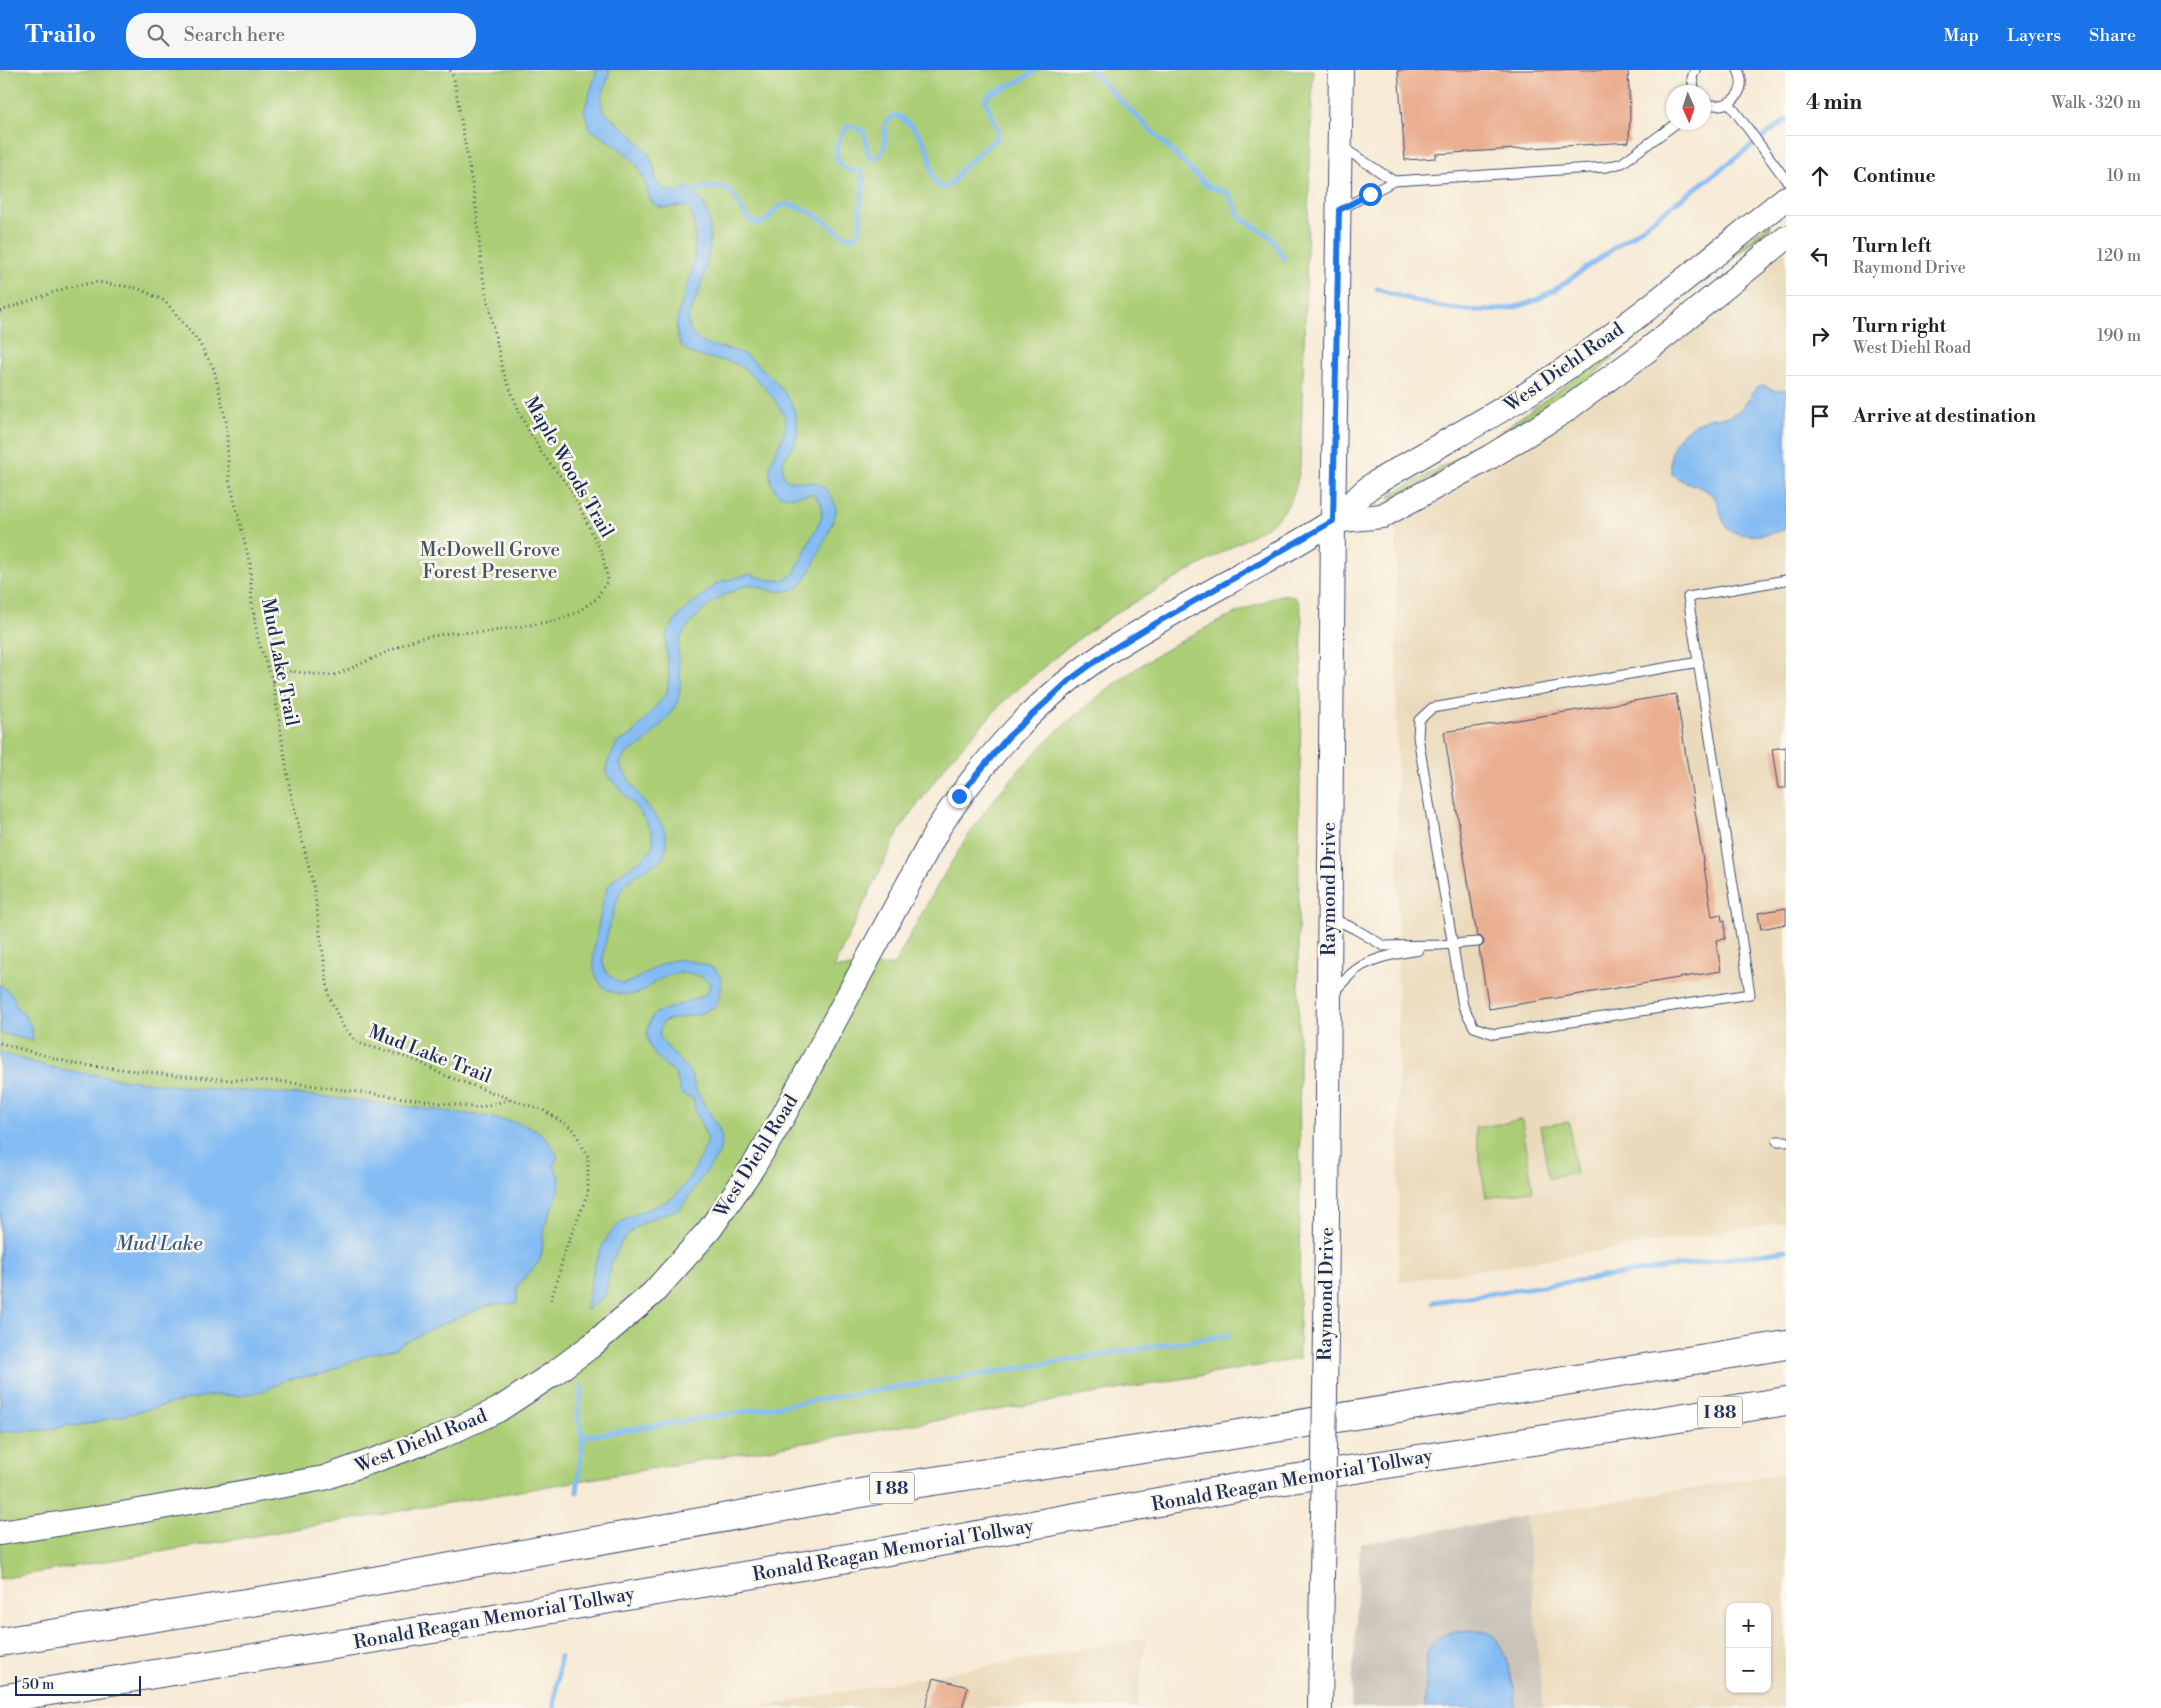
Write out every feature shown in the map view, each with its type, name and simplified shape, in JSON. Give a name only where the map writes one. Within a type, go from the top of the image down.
[{"type":"highway","name":"I 88","points":[[0,1642],[296,1595],[894,1487],[1199,1441],[1786,1345]]},
{"type":"highway","name":"Ronald Reagan Memorial Tollway","points":[[0,1700],[482,1621],[1235,1488],[1786,1401]]},
{"type":"street","name":"Raymond Drive","points":[[1320,1708],[1326,1332],[1333,521],[1341,70]]},
{"type":"street","name":"West Diehl Road","points":[[0,1533],[278,1488],[324,1478],[440,1438],[498,1410],[553,1374],[591,1346],[653,1293],[710,1229],[753,1167],[780,1122],[939,827],[959,796],[1008,737],[1046,700],[1108,652],[1333,521],[1371,485],[1493,417],[1564,370],[1654,304],[1786,198]]},
{"type":"street","name":"West Diehl Road","points":[[1333,521],[1382,516],[1452,478],[1563,412],[1644,353],[1786,238]]},
{"type":"lane","points":[[1694,85],[1692,78],[1695,70]]},
{"type":"lane","points":[[1732,107],[1740,90],[1740,71]]},
{"type":"lane","points":[[1711,106],[1732,107],[1786,180]]},
{"type":"lane","points":[[1339,210],[1394,181],[1607,167],[1622,164],[1667,130]]},
{"type":"lane","points":[[1340,146],[1394,181]]},
{"type":"lane","points":[[1699,662],[1432,708],[1420,720],[1418,737],[1462,1006],[1474,1028],[1494,1034],[1750,994],[1699,662],[1688,597],[1786,580]]},
{"type":"lane","points":[[1329,917],[1355,929],[1384,946],[1478,942]]},
{"type":"lane","points":[[1328,996],[1343,984],[1353,972],[1368,963],[1389,956],[1439,945]]},
{"type":"path","name":"Maple Woods Trail","points":[[273,682],[288,671],[336,675],[416,638],[450,633],[486,632],[555,621],[578,612],[596,599],[608,580],[602,553],[570,488],[541,452],[522,418],[503,372],[482,273],[476,207],[454,79],[450,70]]},
{"type":"path","name":"Mud Lake Trail","points":[[0,311],[69,287],[97,282],[137,288],[165,301],[198,341],[214,369],[224,412],[229,479],[250,564],[252,604],[258,640],[273,682],[290,790],[314,889],[329,996],[342,1025],[358,1043],[418,1062],[443,1075],[545,1111],[574,1130],[588,1157],[588,1193],[564,1253],[558,1279],[550,1300]]},
{"type":"path","name":"Mud Lake Trail","points":[[0,1043],[75,1064],[173,1076],[279,1081],[478,1108],[512,1099]]},
{"type":"shaded area","points":[[1786,251],[1786,1222],[1399,1282],[1396,521]]},
{"type":"shaded area","points":[[1786,1473],[1786,1708],[1543,1708],[1526,1516]]},
{"type":"shaded area","points":[[1526,1516],[1543,1708],[1351,1708],[1360,1544]]},
{"type":"shaded area","points":[[1146,1638],[1137,1708],[752,1708]]},
{"type":"green space","name":"McDowell Grove Forest Preserve","points":[[0,70],[1313,70],[1300,466],[1291,500],[1282,514],[1268,526],[1116,613],[1071,644],[1004,701],[948,762],[899,831],[833,968],[894,965],[943,876],[976,824],[1027,761],[1088,704],[1121,679],[1192,635],[1234,614],[1280,595],[1295,597],[1299,603],[1302,618],[1298,940],[1299,1359],[0,1579]]},
{"type":"green space","points":[[1770,223],[1771,228],[1665,312],[1580,387],[1515,429],[1404,493],[1390,498],[1390,495],[1485,443],[1575,378]]},
{"type":"green space","points":[[1522,1120],[1533,1191],[1486,1198],[1475,1128]]},
{"type":"green space","points":[[1569,1122],[1576,1174],[1549,1178],[1540,1126]]},
{"type":"water","points":[[597,70],[610,70],[601,100],[603,108],[608,115],[643,146],[652,162],[655,171],[655,181],[670,192],[687,187],[701,200],[706,210],[709,221],[709,249],[704,276],[689,316],[688,323],[692,334],[704,343],[743,354],[762,369],[783,390],[792,406],[797,428],[795,442],[783,462],[783,473],[786,480],[822,486],[831,496],[836,510],[821,549],[805,581],[801,585],[789,591],[775,591],[749,584],[716,600],[690,624],[679,644],[680,687],[676,703],[659,727],[641,746],[627,753],[620,765],[665,831],[666,847],[664,857],[634,876],[620,892],[606,942],[603,961],[604,968],[609,975],[622,984],[636,979],[661,964],[675,960],[686,960],[707,965],[718,973],[721,990],[716,1006],[699,1014],[664,1021],[659,1032],[661,1040],[690,1072],[697,1092],[719,1128],[722,1140],[719,1154],[680,1209],[658,1216],[636,1227],[622,1241],[612,1261],[605,1296],[586,1310],[594,1267],[608,1236],[621,1222],[665,1202],[677,1194],[693,1172],[708,1140],[695,1110],[693,1098],[682,1095],[674,1072],[652,1051],[647,1033],[654,1014],[707,994],[710,984],[698,975],[684,973],[669,976],[655,982],[639,993],[625,994],[606,989],[596,975],[594,947],[606,891],[616,877],[646,856],[653,843],[652,833],[638,810],[606,773],[607,764],[617,743],[632,735],[667,693],[669,675],[666,649],[667,633],[680,614],[719,582],[750,574],[768,580],[783,580],[794,574],[822,516],[821,503],[813,494],[790,497],[780,495],[775,490],[770,470],[786,426],[785,417],[770,394],[740,366],[724,360],[696,355],[682,346],[678,338],[677,322],[694,255],[695,234],[691,212],[685,206],[663,208],[655,205],[650,199],[636,164],[622,150],[590,129],[584,111]]},
{"type":"water","points":[[1763,385],[1776,391],[1786,389],[1786,529],[1755,535],[1739,534],[1727,527],[1717,502],[1710,493],[1672,474],[1672,453],[1674,445],[1685,431],[1712,418],[1727,417],[1735,413],[1746,402],[1757,386]]},
{"type":"water","points":[[0,984],[15,997],[14,1003],[25,1016],[32,1030],[32,1041],[0,1033]]},
{"type":"water","name":"Mud Lake","points":[[0,1053],[54,1068],[120,1079],[197,1088],[317,1096],[476,1115],[515,1122],[537,1130],[549,1142],[558,1157],[554,1165],[560,1179],[559,1191],[546,1222],[539,1262],[517,1286],[517,1303],[488,1305],[431,1329],[395,1349],[370,1354],[323,1374],[285,1380],[267,1390],[240,1396],[214,1395],[191,1399],[79,1426],[71,1425],[44,1430],[0,1433]]},
{"type":"water","points":[[1479,1631],[1491,1634],[1501,1647],[1512,1680],[1515,1708],[1425,1708],[1427,1650],[1436,1639],[1452,1632]]},
{"type":"building","points":[[1398,70],[1628,70],[1629,142],[1436,154],[1436,158],[1405,160]]},
{"type":"building","points":[[1676,694],[1712,916],[1721,914],[1722,921],[1725,921],[1725,939],[1716,940],[1721,971],[1489,1009],[1479,948],[1483,945],[1484,941],[1481,937],[1477,936],[1444,732]]},
{"type":"building","points":[[1786,747],[1786,788],[1778,788],[1772,749]]},
{"type":"building","points":[[1786,908],[1786,924],[1761,929],[1758,913]]},
{"type":"building","points":[[934,1678],[968,1687],[962,1708],[925,1708]]},
{"type":"waterway","points":[[688,195],[698,189],[716,186],[724,187],[734,195],[749,219],[756,223],[759,224],[769,218],[779,207],[786,205],[795,206],[825,221],[848,238],[855,237],[859,232],[861,224],[860,213],[864,178],[861,171],[851,170],[839,163],[837,157],[838,144],[845,128],[852,126],[864,132],[868,154],[874,159],[884,149],[885,124],[891,117],[898,116],[907,122],[923,140],[926,145],[935,182],[943,188],[952,183],[964,166],[996,139],[999,132],[985,100],[990,94],[1018,82],[1037,70]]},
{"type":"waterway","points":[[1090,70],[1207,186],[1228,193],[1241,218],[1271,237],[1284,258]]},
{"type":"waterway","points":[[1377,289],[1411,300],[1463,310],[1497,310],[1537,300],[1558,288],[1621,243],[1786,120]]},
{"type":"waterway","points":[[1434,1302],[1786,1250]]},
{"type":"waterway","points":[[583,1437],[1228,1335]]},
{"type":"waterway","points":[[577,1492],[583,1437],[578,1418],[582,1387]]},
{"type":"waterway","points":[[554,1708],[560,1657]]},
{"type":"route","points":[[959,796],[1008,737],[1071,679],[1108,652],[1144,630],[1333,521],[1339,210],[1370,194]]}]
